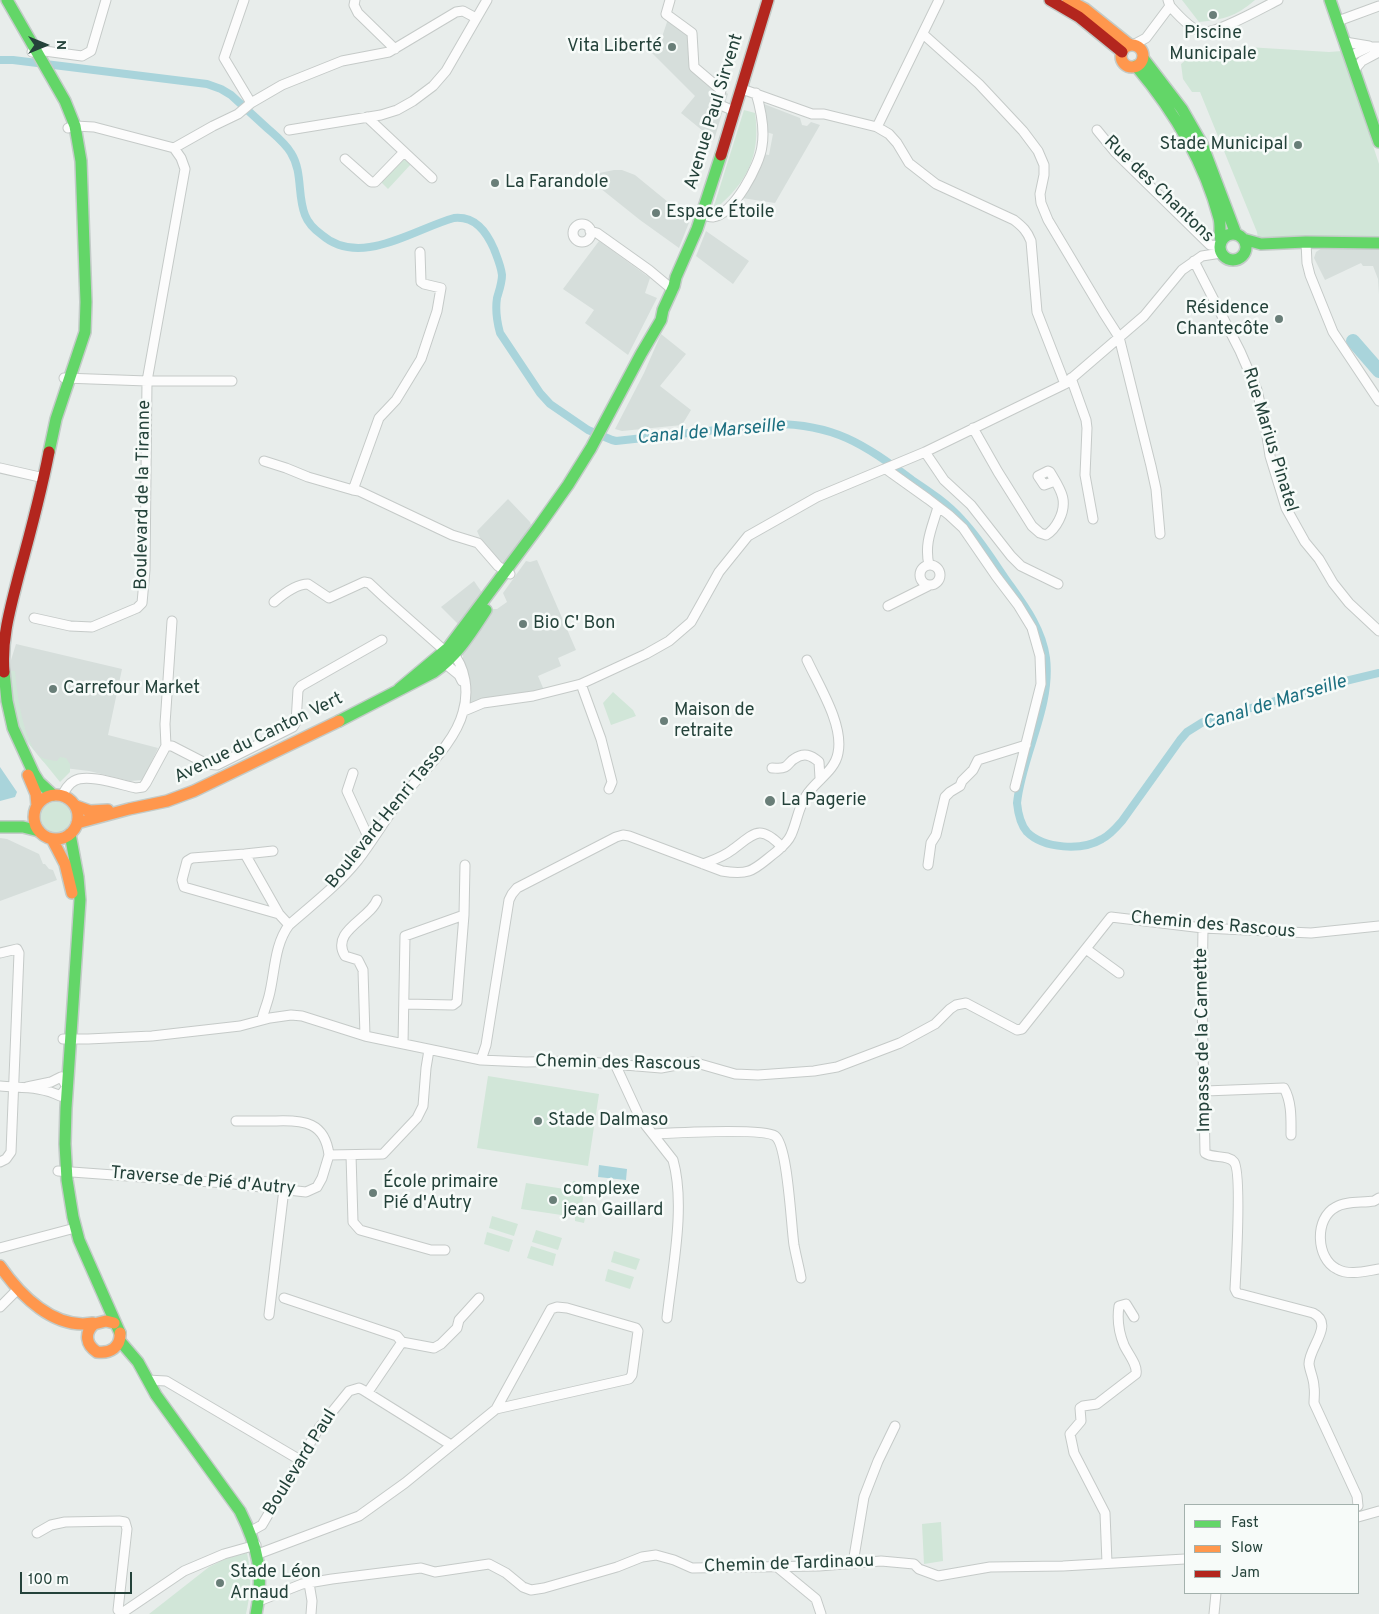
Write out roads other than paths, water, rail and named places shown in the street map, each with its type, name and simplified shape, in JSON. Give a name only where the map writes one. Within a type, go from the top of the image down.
[{"type":"main road","points":[[0,690],[8,731],[36,794],[35,823],[44,836],[52,839],[64,838],[70,834],[77,823],[78,814],[76,806],[67,798],[58,795],[39,782],[21,749],[13,728],[7,701],[2,626],[79,331],[85,284],[81,161],[72,127],[59,103],[47,72],[7,0]]},
{"type":"main road","name":"Avenue Paul Sirvent","points":[[597,435],[641,354],[662,320],[664,310],[682,274],[742,89],[768,0]]},
{"type":"main road","points":[[1050,0],[1134,53],[1193,147],[1220,220],[1219,235],[1221,247],[1227,258],[1235,260],[1261,244]]},
{"type":"main road","points":[[1068,0],[1086,9],[1134,53],[1182,109],[1202,144],[1239,236],[1246,246],[1244,253]]},
{"type":"main road","points":[[1330,0],[1345,42],[1355,61],[1379,142]]},
{"type":"main road","points":[[0,1],[37,55]]},
{"type":"main road","points":[[1221,247],[1227,235],[1239,236],[1261,244],[1306,242],[1379,243]]},
{"type":"main road","name":"Avenue du Canton Vert","points":[[77,823],[167,801],[214,783],[399,689],[446,655],[508,572],[525,543],[568,485],[597,435]]},
{"type":"main road","points":[[0,826],[22,819],[36,810],[41,801],[58,795]]},
{"type":"main road","name":"Avenue du Canton Vert","points":[[76,806],[90,811],[129,809]]},
{"type":"main road","points":[[0,826],[23,827],[39,831]]},
{"type":"main road","points":[[70,834],[80,900],[62,1087],[65,1145],[62,1171],[75,1253],[101,1309],[95,1322],[90,1327],[87,1338],[90,1346],[96,1351],[103,1353],[111,1352],[124,1355],[145,1376]]},
{"type":"main road","points":[[52,839],[66,862],[72,901],[66,1039]]},
{"type":"main road","points":[[72,1229],[109,1307],[114,1323],[121,1334],[117,1347],[111,1352]]},
{"type":"main road","points":[[0,1266],[20,1292],[50,1314],[75,1325],[85,1326],[106,1320],[114,1323]]},
{"type":"main road","points":[[0,1276],[14,1293],[35,1311],[87,1338]]},
{"type":"main road","points":[[120,1341],[138,1362],[171,1417],[240,1511],[251,1531],[257,1550],[260,1580],[256,1614]]},
{"type":"street","points":[[37,55],[82,56],[88,54],[91,51],[106,0]]},
{"type":"street","points":[[244,0],[224,58],[247,107]]},
{"type":"street","points":[[355,0],[354,5],[358,13],[395,49]]},
{"type":"street","points":[[289,130],[367,117],[397,110],[414,101],[433,86],[446,71],[487,0]]},
{"type":"street","points":[[670,0],[666,14],[692,33],[694,66],[721,90],[718,104],[734,111]]},
{"type":"street","points":[[877,127],[939,0]]},
{"type":"street","points":[[1134,53],[1169,3],[1178,16],[1198,30],[1208,32],[1222,28],[1278,0]]},
{"type":"street","points":[[1338,21],[1379,6]]},
{"type":"street","points":[[174,148],[282,85],[342,61],[389,52],[456,12],[462,11],[476,18]]},
{"type":"street","points":[[923,34],[979,84],[1023,131],[1038,151],[1044,165],[1040,194],[1041,203],[1048,220],[1119,336],[1156,489],[1160,534]]},
{"type":"street","points":[[1345,42],[1379,47]]},
{"type":"street","points":[[1355,61],[1369,46]]},
{"type":"street","points":[[1355,61],[1379,52]]},
{"type":"street","points":[[742,89],[812,114],[824,114],[877,127],[897,142],[909,163],[936,184],[1014,220],[1027,231],[1032,249],[1037,312],[1086,420],[1085,476],[1093,519]]},
{"type":"street","points":[[702,214],[715,217],[722,212],[743,190],[756,167],[762,148],[763,133],[756,93]]},
{"type":"street","points":[[367,117],[432,178]]},
{"type":"street","points":[[72,127],[94,127],[174,148],[181,158],[185,169],[147,381],[232,381]]},
{"type":"street","name":"Rue des Chantons","points":[[1097,130],[1115,152],[1210,245],[1221,247]]},
{"type":"street","points":[[345,159],[371,182],[375,182],[404,152]]},
{"type":"street","points":[[590,234],[598,233],[674,288]]},
{"type":"street","points":[[1306,242],[1307,263],[1310,275],[1333,332],[1379,401]]},
{"type":"street","points":[[464,711],[484,704],[534,696],[581,684],[646,654],[669,641],[691,622],[720,572],[748,536],[816,497],[924,452],[1068,381],[1144,316],[1182,270],[1202,256],[1221,247]]},
{"type":"street","points":[[353,490],[379,418],[396,400],[421,359],[437,311],[441,288],[421,282],[420,252]]},
{"type":"street","name":"Rue Marius Pinatel","points":[[1194,261],[1240,351],[1257,390],[1270,456],[1286,508],[1305,542],[1319,559],[1333,583],[1349,603],[1379,631]]},
{"type":"street","name":"Boulevard de la Tiranne","points":[[34,618],[70,626],[92,627],[137,608],[142,603],[145,570],[147,381],[67,378]]},
{"type":"street","points":[[973,428],[1032,526],[1040,533],[1046,535],[1056,525],[1064,506],[1064,499],[1055,481]]},
{"type":"street","points":[[924,452],[944,480],[971,506],[1021,566],[1058,584]]},
{"type":"street","points":[[264,461],[308,477],[359,491],[452,535],[481,544],[498,566],[508,572]]},
{"type":"street","points":[[890,467],[963,528],[1018,605],[1032,628],[1040,656],[1042,675],[1040,694],[1015,787]]},
{"type":"street","points":[[0,468],[40,477]]},
{"type":"street","points":[[929,565],[926,552],[927,544],[938,506]]},
{"type":"street","points":[[888,606],[938,582],[940,572],[936,567],[929,565],[921,570],[920,577],[922,582],[928,586]]},
{"type":"street","name":"Boulevard Henri Tasso","points":[[262,1019],[269,996],[279,945],[284,933],[290,925],[339,882],[358,860],[404,794],[433,762],[459,724],[464,711],[465,696],[462,678],[446,655],[369,583],[364,582],[329,598],[308,584],[304,584],[284,594],[274,602]]},
{"type":"street","points":[[58,795],[76,779],[87,778],[136,788],[143,787],[166,746],[165,724],[172,621]]},
{"type":"street","points":[[166,746],[172,746],[207,764],[217,765],[293,727],[296,722],[298,690],[301,686],[382,640]]},
{"type":"street","points":[[481,1060],[486,1045],[509,900],[516,888],[623,835],[722,872],[734,874],[751,872],[782,848],[791,835],[800,807],[806,796],[820,778],[828,772],[838,754],[836,723],[807,660]]},
{"type":"street","points":[[581,684],[602,739],[612,782],[609,790]]},
{"type":"street","points":[[928,865],[931,843],[936,835],[945,796],[960,786],[962,781],[974,770],[978,760],[1026,744]]},
{"type":"street","points":[[772,768],[787,766],[793,759],[803,755],[811,755],[819,762],[820,778]]},
{"type":"street","points":[[353,773],[347,791],[370,841]]},
{"type":"street","points":[[703,864],[720,858],[752,834],[766,834],[772,837],[782,848]]},
{"type":"street","points":[[273,851],[192,858],[187,861],[182,880],[184,887],[279,914]]},
{"type":"street","points":[[246,854],[279,914],[290,925]]},
{"type":"street","points":[[404,1004],[453,1005],[457,1002],[464,915],[465,865]]},
{"type":"street","points":[[365,1036],[363,970],[358,960],[345,956],[342,952],[342,945],[347,931],[376,905],[377,900]]},
{"type":"street","points":[[403,1044],[405,936],[464,915]]},
{"type":"street","name":"Chemin des Rascous","points":[[262,1019],[302,1016],[365,1036],[481,1060],[526,1062],[576,1061],[661,1068],[693,1062],[735,1074],[758,1075],[819,1071],[837,1067],[900,1043],[935,1024],[956,1005],[966,1003],[1017,1030],[1022,1029],[1111,917],[1204,928],[1310,933],[1379,926]]},
{"type":"street","name":"Impasse de la Carnette","points":[[1204,928],[1202,998],[1205,1153],[1210,1156],[1229,1158],[1233,1160],[1237,1167],[1235,1289],[1237,1293],[1319,1315],[1322,1331],[1310,1356],[1309,1365],[1314,1386],[1314,1403],[1357,1496],[1358,1504]]},
{"type":"street","points":[[0,1162],[6,1159],[11,1152],[19,953],[17,948],[1,953]]},
{"type":"street","points":[[1086,949],[1119,972]]},
{"type":"street","points":[[66,1039],[152,1036],[240,1026],[262,1019]]},
{"type":"street","points":[[236,1121],[297,1120],[306,1122],[315,1127],[325,1137],[329,1155],[383,1154],[417,1118],[423,1106],[426,1068],[430,1050]]},
{"type":"street","points":[[615,1064],[640,1118],[673,1160],[680,1210],[667,1318]]},
{"type":"street","points":[[27,1087],[51,1082],[62,1087]]},
{"type":"street","points":[[0,1086],[27,1087],[52,1092],[62,1087]]},
{"type":"street","points":[[1205,1091],[1284,1088],[1287,1094],[1291,1117],[1291,1135]]},
{"type":"street","points":[[653,1134],[734,1132],[775,1136],[779,1141],[785,1161],[794,1244],[801,1278]]},
{"type":"street","points":[[351,1154],[353,1222],[360,1230],[432,1250],[445,1250]]},
{"type":"street","name":"Traverse de Pié d'Autry","points":[[62,1171],[206,1181],[306,1192],[317,1186],[325,1172],[329,1155]]},
{"type":"street","points":[[269,1315],[284,1189]]},
{"type":"street","points":[[1379,1198],[1374,1201],[1336,1207],[1326,1216],[1321,1238],[1323,1253],[1328,1262],[1337,1269],[1347,1272],[1379,1269]]},
{"type":"street","points":[[0,1248],[72,1229]]},
{"type":"street","points":[[0,1307],[14,1293]]},
{"type":"street","points":[[284,1298],[397,1336],[402,1342],[434,1348],[441,1344],[457,1328],[458,1320],[479,1298]]},
{"type":"street","points":[[1107,1563],[1105,1513],[1074,1453],[1070,1434],[1081,1421],[1080,1408],[1098,1404],[1136,1374],[1136,1367],[1124,1344],[1119,1329],[1119,1306],[1126,1304],[1134,1317]]},
{"type":"street","points":[[37,1533],[51,1525],[65,1522],[125,1522],[127,1528],[118,1610],[122,1613],[184,1571],[224,1554],[257,1550],[359,1516],[405,1483],[496,1410],[551,1309],[557,1307],[567,1308],[636,1328],[638,1331],[632,1375],[629,1379],[496,1410]]},
{"type":"street","points":[[402,1342],[368,1392],[451,1445]]},
{"type":"street","points":[[145,1376],[166,1381],[300,1460]]},
{"type":"street","name":"Boulevard Paul","points":[[251,1531],[262,1525],[318,1428],[349,1391],[359,1388],[368,1392]]},
{"type":"street","points":[[854,1563],[864,1497],[878,1461],[895,1426]]},
{"type":"street","points":[[1359,1517],[1379,1511]]},
{"type":"street","name":"Chemin de Tardinaou","points":[[259,1601],[290,1588],[332,1579],[421,1568],[435,1572],[489,1564],[506,1573],[523,1588],[531,1590],[544,1588],[642,1557],[656,1555],[692,1568],[818,1566],[881,1560],[914,1564],[919,1570],[938,1576],[990,1567],[1063,1566],[1184,1559]]},
{"type":"street","points":[[776,1566],[816,1599],[821,1614]]},
{"type":"street","points":[[309,1583],[312,1601],[311,1614]]},
{"type":"street","points":[[1214,1614],[1216,1594]]},
{"type":"water","points":[[0,767],[17,792],[15,797],[0,801]]},
{"type":"water","points":[[599,1165],[627,1169],[626,1180],[598,1177]]},
{"type":"waterway","name":"Canal de Marseille","points":[[0,60],[207,84],[221,89],[231,95],[289,149],[295,160],[299,176],[301,200],[306,218],[317,231],[337,244],[353,248],[370,247],[405,237],[454,218],[468,219],[474,222],[487,236],[501,268],[502,278],[496,307],[500,333],[540,393],[550,404],[588,430],[616,441],[771,424],[812,427],[847,438],[863,446],[938,498],[962,520],[986,550],[1031,617],[1044,647],[1047,676],[1045,695],[1024,767],[1017,803],[1023,826],[1034,838],[1053,845],[1074,847],[1094,843],[1108,835],[1122,821],[1180,740],[1187,732],[1203,722],[1333,684],[1379,673]]},
{"type":"waterway","points":[[1353,341],[1379,371]]},
{"type":"place","name":"Piscine Municipale","points":[[1213,15]]},
{"type":"place","name":"Vita Liberté","points":[[672,47]]},
{"type":"place","name":"Stade Municipal","points":[[1298,145]]},
{"type":"place","name":"La Farandole","points":[[495,183]]},
{"type":"place","name":"Espace Étoile","points":[[656,213]]},
{"type":"place","name":"Résidence Chantecôte","points":[[1279,319]]},
{"type":"place","name":"Bio C' Bon","points":[[523,624]]},
{"type":"place","name":"Carrefour Market","points":[[53,689]]},
{"type":"place","name":"Maison de retraite","points":[[664,721]]},
{"type":"place","name":"La Pagerie","points":[[770,801]]},
{"type":"place","name":"Stade Dalmaso","points":[[538,1121]]},
{"type":"place","name":"École primaire Pié d'Autry","points":[[373,1193]]},
{"type":"place","name":"complexe jean Gaillard","points":[[553,1200]]},
{"type":"place","name":"Stade Léon Arnaud","points":[[220,1583]]}]
